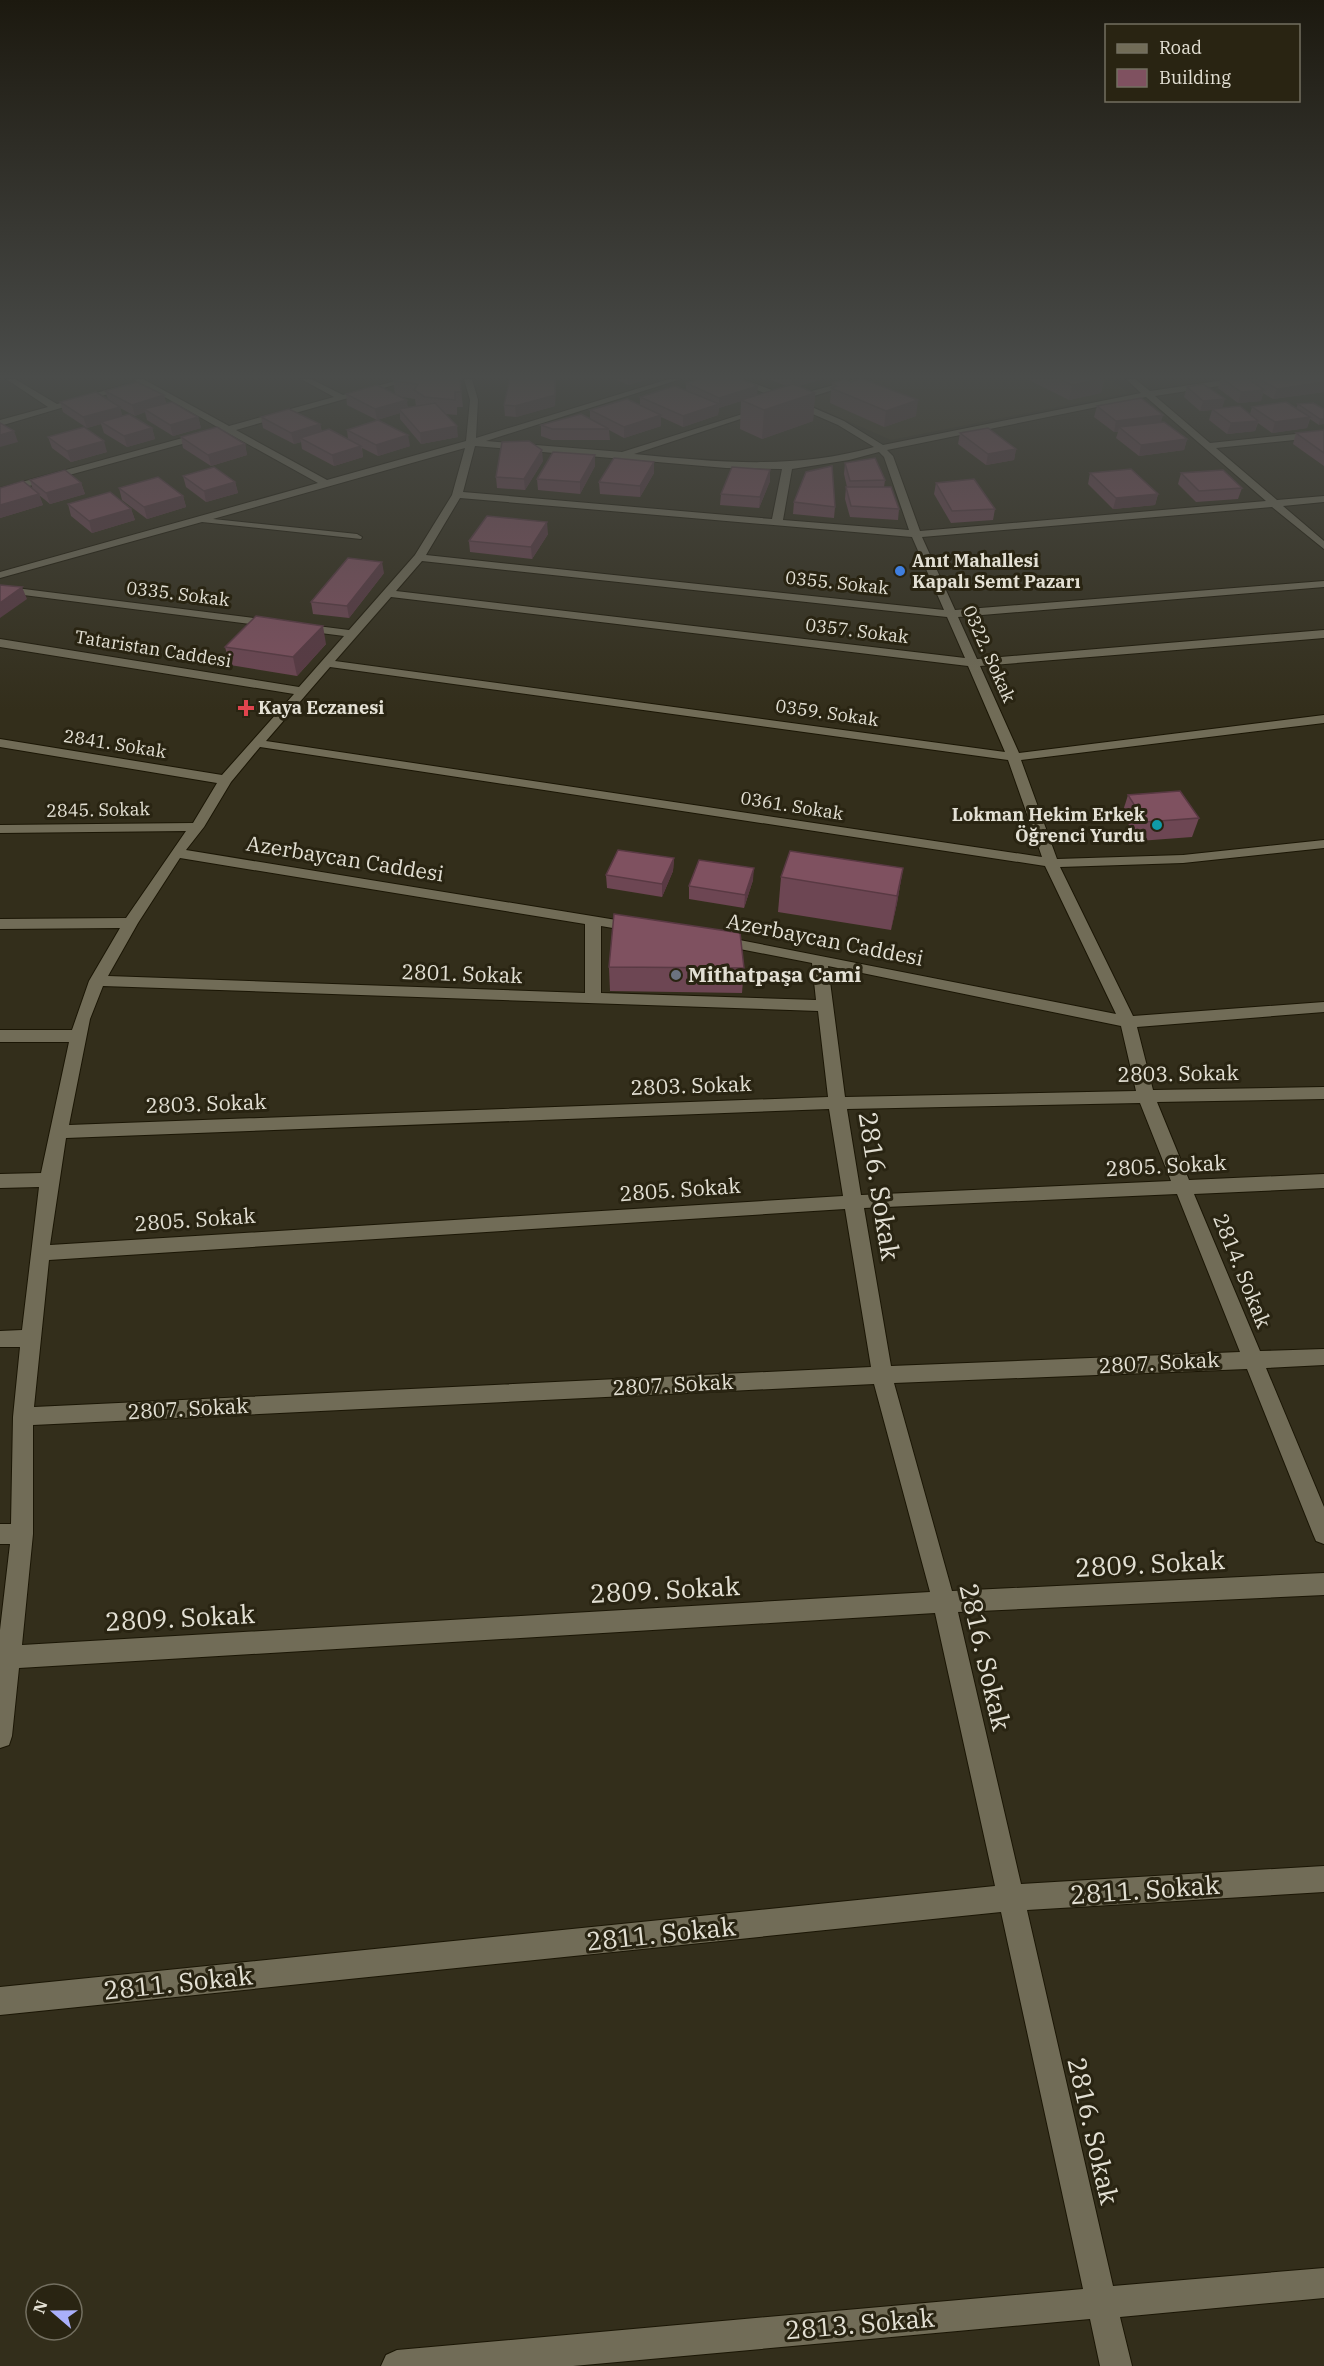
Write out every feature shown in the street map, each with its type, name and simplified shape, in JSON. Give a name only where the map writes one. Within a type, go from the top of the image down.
[{"type":"street","points":[[0,575],[303,489]]},
{"type":"street","points":[[0,1736],[9,1657],[11,1534],[49,1180],[61,1132],[79,1035],[97,981],[130,923],[176,853],[197,827],[225,780],[419,557],[459,489]]},
{"type":"street","points":[[777,522],[783,489]]},
{"type":"street","name":"0322. Sokak","points":[[898,489],[1014,757],[1052,863],[1128,1023]]},
{"type":"street","points":[[1257,489],[1324,546]]},
{"type":"street","points":[[457,495],[916,534],[1324,499]]},
{"type":"street","points":[[197,520],[357,537]]},
{"type":"street","name":"0355. Sokak","points":[[419,557],[952,614],[1324,584]]},
{"type":"street","name":"0335. Sokak","points":[[0,589],[352,634]]},
{"type":"street","name":"0357. Sokak","points":[[388,593],[973,663],[1324,634]]},
{"type":"street","name":"Tataristan Caddesi","points":[[0,643],[301,691]]},
{"type":"street","name":"0359. Sokak","points":[[326,663],[1014,757],[1324,719]]},
{"type":"street","name":"2841. Sokak","points":[[0,743],[225,780]]},
{"type":"street","name":"0361. Sokak","points":[[257,743],[1052,863],[1184,859],[1324,844]]},
{"type":"street","name":"2845. Sokak","points":[[0,830],[197,827]]},
{"type":"street","name":"Azerbaycan Caddesi","points":[[176,853],[649,929]]},
{"type":"street","points":[[593,920],[593,999]]},
{"type":"street","points":[[0,924],[130,923]]},
{"type":"street","name":"Azerbaycan Caddesi","points":[[706,939],[819,959],[1128,1023],[1324,1007]]},
{"type":"street","name":"2816. Sokak","points":[[819,959],[837,1103],[882,1375],[944,1602],[1116,2366]]},
{"type":"street","name":"2801. Sokak","points":[[97,981],[824,1006]]},
{"type":"street","name":"2814. Sokak","points":[[1128,1023],[1146,1097],[1324,1533]]},
{"type":"street","points":[[0,1036],[79,1035]]},
{"type":"street","name":"2803. Sokak","points":[[61,1132],[837,1103],[1324,1093]]},
{"type":"street","points":[[0,1181],[49,1180]]},
{"type":"street","name":"2805. Sokak","points":[[40,1253],[853,1202],[1324,1181]]},
{"type":"street","points":[[0,1339],[31,1338]]},
{"type":"street","name":"2807. Sokak","points":[[23,1417],[882,1375],[1324,1357]]},
{"type":"street","name":"2809. Sokak","points":[[9,1657],[944,1602],[1324,1584]]},
{"type":"street","name":"2811. Sokak","points":[[0,2001],[1010,1898],[1324,1879]]},
{"type":"street","name":"2813. Sokak","points":[[397,2366],[1102,2301],[1324,2283]]},
{"type":"building","points":[[0,489],[33,489],[39,494],[0,505]]},
{"type":"building","points":[[42,489],[59,489],[46,493]]},
{"type":"building","points":[[121,489],[174,489],[183,496],[144,507]]},
{"type":"building","points":[[723,489],[763,489],[760,497],[721,494]]},
{"type":"building","points":[[799,489],[834,489],[835,507],[794,502]]},
{"type":"building","points":[[847,489],[892,489],[899,509],[851,506]]},
{"type":"building","points":[[940,489],[981,489],[995,509],[952,511]]},
{"type":"building","points":[[1107,489],[1153,489],[1158,494],[1116,498]]},
{"type":"building","points":[[110,492],[131,509],[89,521],[68,504]]},
{"type":"building","points":[[487,516],[547,522],[531,547],[469,541]]},
{"type":"building","points":[[348,558],[382,562],[347,606],[311,602]]},
{"type":"building","points":[[0,585],[22,587],[0,603]]},
{"type":"building","points":[[256,616],[323,626],[293,657],[225,647]]},
{"type":"building","points":[[1180,791],[1199,818],[1145,822],[1128,795]]},
{"type":"building","points":[[618,850],[674,858],[662,884],[606,875]]},
{"type":"building","points":[[790,851],[903,868],[897,896],[781,877]]},
{"type":"building","points":[[699,860],[754,868],[745,895],[689,886]]},
{"type":"building","points":[[614,914],[740,933],[744,968],[609,967]]},
{"type":"place","name":"Anıt Mahallesi Kapalı Semt Pazarı","points":[[900,571]]},
{"type":"place","name":"Kaya Eczanesi","points":[[246,708]]},
{"type":"place","name":"Lokman Hekim Erkek Öğrenci Yurdu","points":[[1157,825]]},
{"type":"place","name":"Mithatpaşa Cami","points":[[676,975]]}]
